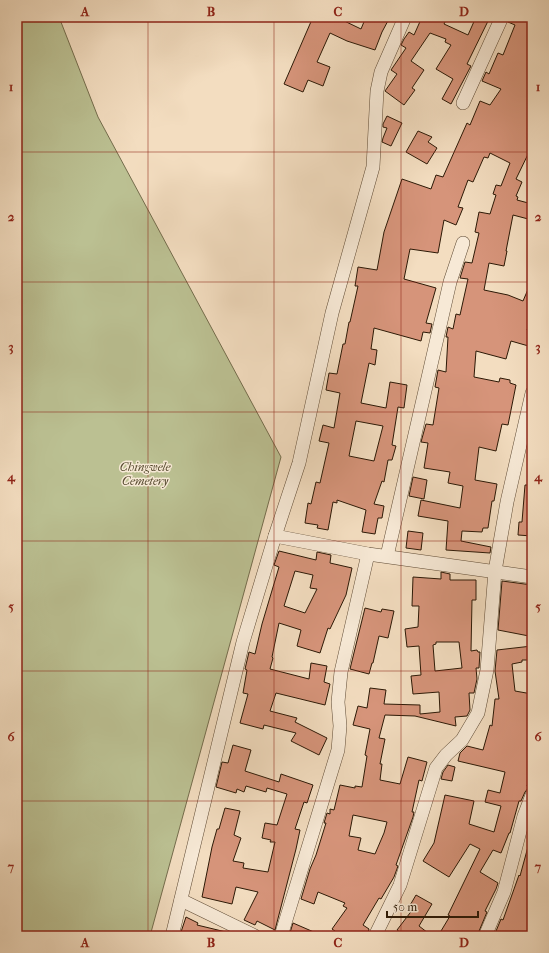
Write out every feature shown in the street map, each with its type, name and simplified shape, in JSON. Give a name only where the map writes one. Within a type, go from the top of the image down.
[{"type":"street","points":[[172,936],[243,642],[275,536],[300,463],[332,313],[373,167],[377,91],[380,72],[405,17]]},
{"type":"street","points":[[463,103],[502,17]]},
{"type":"street","points":[[387,556],[450,282],[463,243]]},
{"type":"street","points":[[375,936],[400,885],[436,768],[446,755],[462,740],[478,713],[487,670],[495,571],[507,502],[532,393]]},
{"type":"street","points":[[275,536],[368,554],[532,577]]},
{"type":"street","points":[[281,936],[325,797],[338,750],[340,726],[338,702],[341,672],[368,554]]},
{"type":"street","points":[[485,936],[504,892],[524,816],[532,795]]},
{"type":"street","points":[[181,900],[255,936]]},
{"type":"green space","name":"Chingwele Cemetery","points":[[17,17],[59,17],[98,117],[281,457],[150,936],[17,936]]},
{"type":"building","points":[[313,17],[336,17],[361,29],[366,17],[390,17],[375,50],[347,41],[330,33],[317,62],[330,67],[323,86],[308,80],[303,92],[284,84]]},
{"type":"building","points":[[422,17],[433,17],[468,35],[476,17],[490,17],[467,64],[471,66],[451,104],[442,99],[453,79],[436,69],[451,45],[445,42],[446,39],[430,33],[411,61],[424,70],[412,88],[415,90],[404,105],[385,91],[397,74],[391,70],[406,48],[401,45],[404,39],[409,32],[414,35]]},
{"type":"building","points":[[510,17],[532,17],[532,146],[516,179],[522,182],[516,196],[518,197],[517,200],[532,204],[532,220],[513,215],[504,266],[489,263],[484,290],[508,295],[523,301],[532,280],[532,316],[527,330],[532,332],[532,347],[511,341],[506,359],[476,351],[474,377],[499,382],[500,378],[510,380],[510,383],[516,385],[508,425],[502,424],[496,451],[479,447],[475,480],[497,484],[494,501],[492,501],[488,528],[483,528],[482,532],[462,531],[461,541],[491,547],[490,553],[446,550],[448,521],[418,516],[421,500],[460,508],[463,486],[448,483],[450,472],[424,468],[428,443],[421,442],[426,424],[433,425],[439,388],[435,387],[438,370],[446,372],[448,337],[446,337],[448,327],[453,329],[456,314],[460,315],[468,279],[460,278],[465,262],[472,263],[479,233],[475,232],[479,212],[490,214],[496,195],[493,194],[496,185],[501,186],[510,163],[490,153],[488,158],[484,157],[473,182],[468,180],[458,207],[463,208],[456,225],[444,220],[438,253],[410,249],[404,279],[436,288],[426,323],[432,324],[430,333],[423,332],[421,341],[374,328],[371,349],[377,350],[375,365],[369,363],[361,403],[386,408],[390,382],[407,385],[404,408],[398,407],[392,445],[396,446],[392,460],[388,460],[384,482],[382,481],[374,504],[384,506],[382,518],[378,518],[375,534],[362,532],[366,510],[337,500],[337,503],[333,502],[328,530],[317,528],[318,525],[305,523],[308,503],[311,504],[316,482],[320,483],[329,443],[319,441],[323,425],[334,428],[340,393],[326,390],[329,373],[337,374],[343,344],[345,344],[358,286],[355,286],[358,267],[377,270],[384,232],[402,179],[431,189],[436,175],[443,177],[467,123],[470,125],[480,101],[490,105],[501,89],[482,81],[486,72],[489,74],[498,53],[503,55],[515,25],[508,22]],"holes":[[[356,421],[383,426],[374,461],[349,456]]]},
{"type":"building","points":[[387,116],[402,123],[391,146],[382,142],[387,128],[383,127],[383,124]]},
{"type":"building","points":[[418,131],[432,137],[428,142],[437,148],[427,164],[406,152]]},
{"type":"building","points":[[413,477],[427,480],[424,499],[409,496]]},
{"type":"building","points":[[525,485],[532,485],[532,536],[518,535],[519,522],[522,522]]},
{"type":"building","points":[[408,531],[423,533],[421,550],[406,548]]},
{"type":"building","points":[[279,551],[316,560],[317,552],[331,555],[330,563],[352,568],[346,595],[330,629],[328,628],[320,653],[297,646],[301,630],[279,623],[272,657],[270,669],[309,679],[311,663],[327,666],[324,682],[330,684],[325,705],[276,693],[270,711],[297,718],[295,722],[327,738],[319,755],[291,741],[296,733],[264,725],[263,729],[240,723],[248,694],[243,693],[247,670],[245,669],[249,652],[255,654],[262,624],[279,567],[274,565]],"holes":[[[295,571],[313,575],[310,588],[317,589],[305,613],[284,606]]]},
{"type":"building","points":[[441,572],[450,574],[450,580],[476,580],[476,600],[472,600],[471,651],[477,650],[480,652],[479,668],[476,668],[477,679],[474,693],[469,693],[470,710],[467,716],[455,717],[456,726],[415,716],[385,715],[379,738],[385,739],[380,764],[382,764],[380,780],[400,784],[408,757],[427,762],[422,781],[419,780],[412,812],[414,812],[413,817],[396,865],[398,866],[394,877],[381,899],[379,898],[363,925],[369,929],[367,936],[342,936],[332,929],[347,908],[343,906],[345,903],[318,892],[314,904],[301,899],[326,823],[324,823],[327,813],[330,814],[330,809],[334,810],[340,785],[355,788],[355,786],[362,787],[367,756],[365,755],[370,729],[353,725],[358,706],[367,708],[370,688],[386,690],[384,704],[420,705],[420,714],[440,712],[439,692],[413,694],[411,676],[421,675],[419,646],[407,647],[405,629],[418,627],[419,606],[412,606],[413,577],[441,579]],"holes":[[[436,642],[459,642],[462,668],[435,671],[433,645],[436,644]],[[353,815],[387,822],[375,854],[358,850],[361,838],[349,836]]]},
{"type":"building","points":[[502,581],[532,585],[532,618],[529,636],[498,630]]},
{"type":"building","points":[[365,608],[381,612],[382,609],[394,611],[388,638],[379,636],[369,674],[350,669]]},
{"type":"building","points":[[532,646],[532,660],[522,660],[522,662],[512,664],[515,691],[532,694],[532,770],[527,786],[529,787],[521,801],[519,801],[510,833],[501,853],[493,850],[480,872],[498,883],[485,911],[487,912],[477,936],[438,936],[450,916],[448,915],[480,849],[470,844],[449,877],[423,861],[434,843],[445,795],[474,801],[469,824],[494,832],[501,806],[485,802],[488,790],[500,793],[505,772],[458,761],[460,753],[467,746],[483,750],[490,725],[492,726],[495,699],[499,699],[495,671],[497,650]]},
{"type":"building","points":[[233,745],[251,750],[245,771],[279,782],[281,774],[313,785],[307,803],[304,802],[295,829],[300,830],[275,930],[257,921],[255,925],[244,920],[258,892],[236,887],[232,904],[202,897],[212,847],[225,808],[240,811],[234,835],[241,838],[233,861],[244,863],[243,868],[268,872],[275,842],[270,842],[271,840],[262,838],[265,823],[277,825],[287,794],[267,788],[266,792],[246,786],[244,792],[237,789],[236,793],[216,787],[222,762],[228,763]]},
{"type":"building","points":[[448,765],[455,767],[452,781],[441,779],[443,772]]},
{"type":"building","points":[[529,843],[532,843],[532,934],[526,931],[523,936],[494,936],[501,919],[503,920],[519,875],[520,876]]},
{"type":"building","points":[[416,895],[432,904],[419,926],[432,936],[405,936],[397,930],[413,909],[409,907]]},
{"type":"building","points":[[186,917],[198,923],[197,925],[226,932],[226,936],[190,936],[181,932]]},
{"type":"building","points":[[293,923],[323,936],[289,936]]}]
